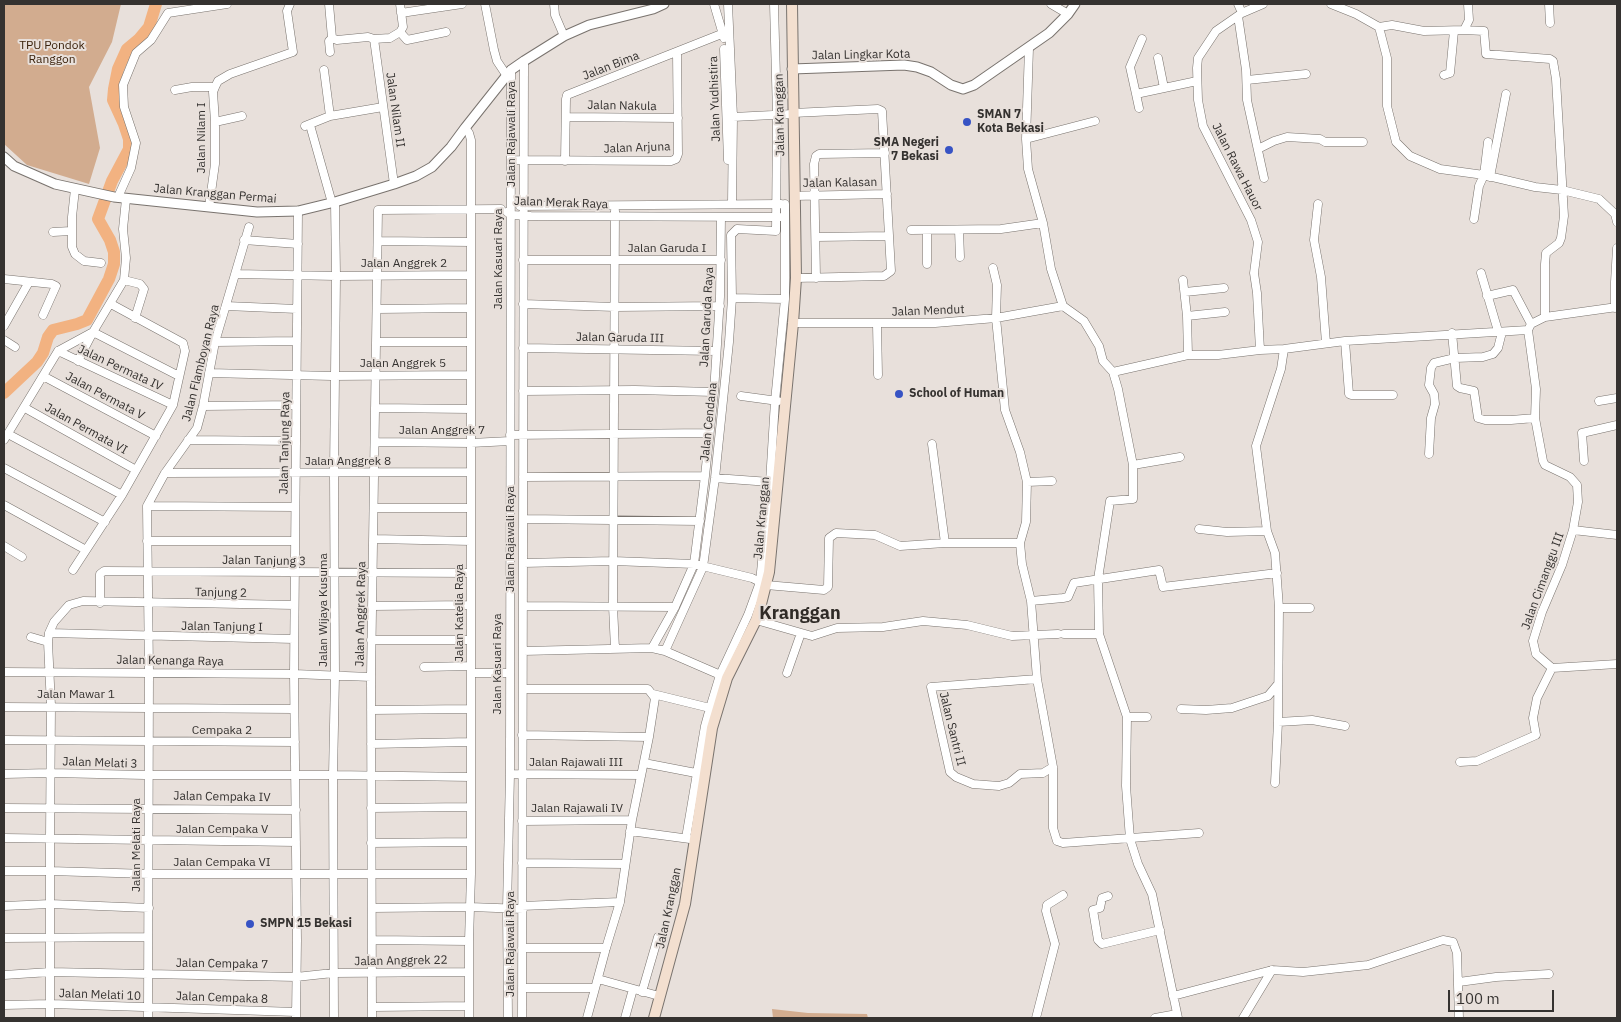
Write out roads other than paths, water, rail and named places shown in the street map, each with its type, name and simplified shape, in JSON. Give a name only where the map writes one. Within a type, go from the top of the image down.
[{"type":"main road","name":"Jalan Kranggan","points":[[654,1018],[685,904],[691,839],[701,774],[724,677],[756,620],[763,584],[770,564],[780,402],[793,323],[796,278],[790,217],[793,114],[792,4]]},
{"type":"street","points":[[78,361],[124,280],[126,258],[120,198],[131,168],[136,143],[124,107],[123,86],[136,53],[151,40],[168,14],[167,4]]},
{"type":"street","points":[[168,14],[227,4]]},
{"type":"street","name":"Jalan Nilam I","points":[[208,206],[215,164],[214,87],[218,81],[230,74],[293,52],[287,11],[290,4]]},
{"type":"street","points":[[329,4],[332,38],[329,41],[330,52]]},
{"type":"street","points":[[332,38],[337,40],[390,38],[400,32],[403,27],[400,4]]},
{"type":"street","points":[[401,13],[462,4]]},
{"type":"street","points":[[485,4],[497,61],[509,73]]},
{"type":"street","points":[[554,4],[555,15],[564,36]]},
{"type":"street","name":"Jalan Kranggan Permai","points":[[4,157],[14,166],[55,184],[120,198],[257,212],[298,212],[394,184],[432,168],[451,148],[509,73],[524,61],[564,36],[589,25],[653,9],[664,4]]},
{"type":"street","name":"Jalan Yudhistira","points":[[714,4],[724,33],[728,195]]},
{"type":"street","points":[[728,4],[733,117],[732,204]]},
{"type":"street","points":[[774,4],[777,115],[776,217]]},
{"type":"street","points":[[1051,4],[1068,14]]},
{"type":"street","name":"Jalan Lingkar Kota","points":[[792,69],[904,65],[931,72],[951,85],[963,89],[974,85],[1049,33],[1075,4]]},
{"type":"street","points":[[1238,4],[1247,80],[1247,100],[1264,178]]},
{"type":"street","name":"Jalan Rawa Hauor","points":[[1260,350],[1254,273],[1258,242],[1251,220],[1203,126],[1198,100],[1197,81],[1198,58],[1216,30],[1240,14],[1262,4]]},
{"type":"street","points":[[1331,4],[1356,14],[1379,27],[1392,25],[1424,31],[1484,31],[1486,54],[1550,59],[1553,61],[1556,79],[1563,234],[1559,243],[1546,252],[1545,317]]},
{"type":"street","points":[[1464,30],[1469,20],[1468,4]]},
{"type":"street","points":[[1550,4],[1550,23]]},
{"type":"street","points":[[1379,27],[1387,58],[1387,106],[1396,142],[1410,156],[1440,169],[1487,176],[1535,187],[1562,190],[1600,199],[1616,214],[1617,222]]},
{"type":"street","points":[[1444,76],[1450,73],[1454,31]]},
{"type":"street","points":[[400,32],[407,40],[446,32]]},
{"type":"street","name":"Jalan Bima","points":[[565,161],[566,97],[571,93],[724,33]]},
{"type":"street","name":"Jalan Nilam II","points":[[374,39],[394,184]]},
{"type":"street","points":[[1139,108],[1130,67],[1142,39]]},
{"type":"street","points":[[1029,48],[1026,139],[1028,169],[1043,223],[1051,269],[1063,306],[1084,321],[1099,346],[1103,361],[1113,372],[1133,465],[1133,499],[1110,501],[1098,579],[1099,634],[1127,717],[1126,786],[1130,839],[1138,864],[1152,894],[1177,1016],[1155,1018]]},
{"type":"street","name":"Jalan Arjuna","points":[[511,160],[673,160],[678,154],[677,52]]},
{"type":"street","points":[[1158,58],[1164,88]]},
{"type":"street","name":"Jalan Rajawali Raya","points":[[522,1018],[524,61]]},
{"type":"street","points":[[324,70],[330,116],[383,107]]},
{"type":"street","name":"Jalan Kasuari Raya","points":[[508,1018],[507,908],[510,774],[512,215],[509,73]]},
{"type":"street","points":[[1247,80],[1306,74]]},
{"type":"street","points":[[1136,94],[1197,81]]},
{"type":"street","points":[[175,90],[192,87],[214,87]]},
{"type":"street","points":[[1474,219],[1479,186],[1487,176],[1506,94]]},
{"type":"street","points":[[733,117],[880,110],[883,114],[891,271],[887,275],[796,278]]},
{"type":"street","points":[[215,122],[242,116]]},
{"type":"street","name":"Jalan Wijaya Kusuma","points":[[330,116],[308,125],[334,203],[336,276],[334,1018]]},
{"type":"street","name":"Jalan Nakula","points":[[566,117],[678,118]]},
{"type":"street","points":[[1026,139],[1095,121]]},
{"type":"street","name":"Jalan Katelia Raya","points":[[465,128],[471,140],[471,874],[469,1018]]},
{"type":"street","points":[[1258,149],[1287,137],[1325,142],[1363,142]]},
{"type":"street","points":[[1487,176],[1488,142]]},
{"type":"street","points":[[816,278],[814,164],[816,156],[818,154],[885,152]]},
{"type":"street","points":[[75,189],[71,230],[72,247],[75,254],[84,261],[101,262]]},
{"type":"street","name":"Jalan Kalasan","points":[[791,202],[814,196],[886,194]]},
{"type":"street","name":"Jalan Merak Raya","points":[[501,209],[511,206],[776,204],[791,202]]},
{"type":"street","points":[[1318,204],[1314,240],[1321,277],[1326,343]]},
{"type":"street","points":[[615,206],[613,260],[615,307],[613,606],[615,649]]},
{"type":"street","points":[[471,208],[501,209]]},
{"type":"street","name":"Jalan Anggrek Raya","points":[[372,1018],[371,640],[378,210],[471,208]]},
{"type":"street","name":"Jalan Merak Raya","points":[[501,209],[512,215],[523,216],[790,217]]},
{"type":"street","name":"Jalan Tanjung Raya","points":[[296,1015],[294,605],[298,212]]},
{"type":"street","name":"Jalan Garuda Raya","points":[[652,648],[675,607],[694,564],[714,392],[720,306],[721,217]]},
{"type":"street","name":"Jalan Cendana","points":[[665,652],[703,567],[715,478],[732,298],[732,233],[737,229],[776,231],[776,217]]},
{"type":"street","points":[[644,763],[701,774],[705,726],[710,708],[748,615],[763,584],[770,482],[780,402],[790,217]]},
{"type":"street","points":[[911,230],[1001,229],[1043,223]]},
{"type":"street","name":"Jalan Flamboyan Raya","points":[[146,506],[165,473],[197,428],[204,406],[215,342],[249,227]]},
{"type":"street","points":[[53,232],[71,230]]},
{"type":"street","points":[[927,230],[927,264]]},
{"type":"street","points":[[959,230],[960,257]]},
{"type":"street","points":[[816,237],[889,236]]},
{"type":"street","points":[[244,240],[298,244]]},
{"type":"street","points":[[378,241],[471,242]]},
{"type":"street","points":[[1113,372],[1188,355],[1218,355],[1260,350],[1284,350],[1345,340],[1500,331],[1529,327],[1545,317],[1616,307],[1614,282],[1617,248]]},
{"type":"street","name":"Jalan Garuda I","points":[[523,260],[721,260]]},
{"type":"street","points":[[994,268],[997,285],[996,318],[1005,410],[1020,452],[1027,482],[1026,522],[1020,543],[1022,564],[1031,601],[1037,679],[1053,767],[1053,828],[1057,841],[1063,843],[1199,833]]},
{"type":"street","points":[[1430,454],[1430,418],[1436,404],[1434,394],[1428,385],[1430,368],[1434,363],[1455,358],[1483,357],[1493,354],[1498,348],[1500,331],[1480,273]]},
{"type":"street","name":"Jalan Anggrek 2","points":[[236,274],[336,276],[471,275]]},
{"type":"street","points":[[4,279],[56,286],[44,315]]},
{"type":"street","points":[[124,280],[140,284],[144,289],[135,318]]},
{"type":"street","points":[[1183,280],[1187,316],[1188,355]]},
{"type":"street","points":[[4,326],[29,282]]},
{"type":"street","points":[[1185,292],[1224,288]]},
{"type":"street","points":[[1487,296],[1513,290],[1529,327]]},
{"type":"street","points":[[732,298],[785,300]]},
{"type":"street","points":[[73,570],[122,495],[173,405],[185,351],[183,343],[110,304]]},
{"type":"street","points":[[523,304],[615,307],[720,306]]},
{"type":"street","points":[[226,306],[297,308]]},
{"type":"street","name":"Jalan Mendut","points":[[793,323],[935,323],[996,318],[1063,306]]},
{"type":"street","points":[[377,309],[471,308]]},
{"type":"street","points":[[1187,316],[1225,312]]},
{"type":"street","points":[[876,324],[878,375]]},
{"type":"street","name":"Jalan Cimanggu III","points":[[1529,327],[1536,388],[1535,418],[1542,461],[1545,465],[1570,477],[1577,485],[1578,502],[1573,530],[1562,565],[1532,641],[1536,654],[1552,668]]},
{"type":"street","points":[[93,332],[58,351],[6,437],[122,495]]},
{"type":"street","points":[[93,332],[179,376]]},
{"type":"street","points":[[1452,333],[1457,386],[1474,391],[1478,418],[1486,420],[1535,418]]},
{"type":"street","points":[[4,340],[15,347]]},
{"type":"street","points":[[1345,340],[1349,394],[1393,395]]},
{"type":"street","points":[[215,342],[297,341]]},
{"type":"street","points":[[376,342],[471,342]]},
{"type":"street","name":"Jalan Garuda III","points":[[523,348],[716,350]]},
{"type":"street","points":[[1275,783],[1278,722],[1279,608],[1275,553],[1267,531],[1256,446],[1281,369],[1284,350]]},
{"type":"street","name":"Jalan Permata IV","points":[[58,351],[173,405]]},
{"type":"street","name":"Jalan Anggrek 5","points":[[209,373],[335,376],[471,375]]},
{"type":"street","name":"Jalan Permata V","points":[[43,376],[156,436]]},
{"type":"street","points":[[523,391],[714,392]]},
{"type":"street","points":[[741,396],[780,402]]},
{"type":"street","points":[[1599,401],[1617,398]]},
{"type":"street","points":[[204,406],[296,404]]},
{"type":"street","name":"Jalan Permata VI","points":[[25,408],[136,470]]},
{"type":"street","points":[[375,408],[471,408]]},
{"type":"street","points":[[1584,461],[1582,433],[1617,425]]},
{"type":"street","name":"Jalan Anggrek 7","points":[[375,442],[471,443],[510,438],[523,434],[709,433]]},
{"type":"street","points":[[188,440],[296,441]]},
{"type":"street","points":[[932,444],[945,544]]},
{"type":"street","points":[[1133,465],[1180,457]]},
{"type":"street","points":[[4,468],[105,522]]},
{"type":"street","name":"Jalan Anggrek 8","points":[[165,473],[374,474],[471,472]]},
{"type":"street","points":[[523,477],[705,476]]},
{"type":"street","points":[[715,478],[770,482]]},
{"type":"street","points":[[1027,482],[1052,481]]},
{"type":"street","points":[[4,505],[86,550]]},
{"type":"street","points":[[149,672],[146,506],[295,507]]},
{"type":"street","points":[[374,508],[471,508]]},
{"type":"street","points":[[523,520],[700,521]]},
{"type":"street","points":[[1199,529],[1227,532],[1267,531]]},
{"type":"street","points":[[1573,530],[1617,535]]},
{"type":"street","points":[[523,563],[613,561],[694,564],[740,575],[763,584],[824,590],[827,588],[829,538],[836,533],[875,535],[900,546],[1020,543]]},
{"type":"street","points":[[373,539],[471,541]]},
{"type":"street","points":[[147,542],[295,541]]},
{"type":"street","points":[[4,546],[22,557]]},
{"type":"street","points":[[1031,601],[1068,597],[1074,583],[1159,570],[1163,587],[1277,573]]},
{"type":"street","name":"Jalan Tanjung 3","points":[[100,603],[100,574],[104,572],[471,574]]},
{"type":"street","name":"Tanjung 2","points":[[48,638],[54,622],[70,606],[83,601],[100,603],[294,605]]},
{"type":"street","points":[[372,606],[471,606]]},
{"type":"street","points":[[523,606],[675,607]]},
{"type":"street","points":[[1279,608],[1310,608]]},
{"type":"street","points":[[756,620],[812,636],[837,628],[883,627],[923,621],[967,625],[1012,636],[1099,634]]},
{"type":"street","points":[[787,673],[801,633]]},
{"type":"street","name":"Jalan Tanjung I","points":[[31,637],[294,639]]},
{"type":"street","points":[[48,638],[52,706],[50,740],[50,1018]]},
{"type":"street","points":[[371,640],[471,640]]},
{"type":"street","points":[[523,651],[652,648],[724,677]]},
{"type":"street","points":[[1460,762],[1477,762],[1536,735],[1533,718],[1537,698],[1552,668],[1617,664]]},
{"type":"street","points":[[424,667],[509,673]]},
{"type":"street","name":"Jalan Kenanga Raya","points":[[4,672],[149,672],[371,677]]},
{"type":"street","name":"Jalan Melati Raya","points":[[148,1018],[149,672]]},
{"type":"street","name":"Jalan Santri II","points":[[1037,679],[931,687],[950,772],[956,777],[973,784],[999,786],[1009,783],[1020,774],[1043,773],[1053,767]]},
{"type":"street","points":[[1181,709],[1232,708],[1268,696],[1278,684]]},
{"type":"street","points":[[522,689],[648,690],[653,694],[710,708]]},
{"type":"street","points":[[587,1018],[620,902],[630,831],[649,737],[655,698],[653,694]]},
{"type":"street","name":"Jalan Mawar 1","points":[[4,706],[294,709]]},
{"type":"street","points":[[371,710],[471,709]]},
{"type":"street","points":[[1127,717],[1147,717]]},
{"type":"street","points":[[1278,722],[1312,720],[1345,726]]},
{"type":"street","points":[[522,734],[649,737]]},
{"type":"street","name":"Cempaka 2","points":[[4,740],[295,742]]},
{"type":"street","points":[[371,744],[471,742]]},
{"type":"street","name":"Jalan Melati 3","points":[[4,774],[471,777]]},
{"type":"street","name":"Jalan Rajawali III","points":[[510,774],[642,775]]},
{"type":"street","points":[[371,808],[471,807]]},
{"type":"street","name":"Jalan Cempaka IV","points":[[4,808],[296,810]]},
{"type":"street","name":"Jalan Rajawali IV","points":[[522,821],[632,820]]},
{"type":"street","points":[[630,831],[691,839]]},
{"type":"street","name":"Jalan Cempaka V","points":[[4,838],[50,837],[149,841],[296,842]]},
{"type":"street","points":[[371,842],[471,842]]},
{"type":"street","points":[[522,863],[625,864]]},
{"type":"street","name":"Jalan Cempaka VI","points":[[4,871],[149,874],[471,874]]},
{"type":"street","points":[[1036,1018],[1055,944],[1046,911],[1047,905],[1063,895]]},
{"type":"street","points":[[1108,896],[1102,898],[1100,908],[1094,910],[1098,940],[1102,944],[1160,930]]},
{"type":"street","points":[[372,908],[507,908],[620,902]]},
{"type":"street","points":[[4,906],[50,904],[148,908]]},
{"type":"street","points":[[4,938],[148,937]]},
{"type":"street","points":[[642,992],[658,937]]},
{"type":"street","points":[[372,940],[469,941]]},
{"type":"street","points":[[1173,996],[1272,970],[1303,972],[1368,965],[1443,940],[1453,942],[1457,953],[1459,1018]]},
{"type":"street","points":[[522,948],[606,948]]},
{"type":"street","points":[[1243,1018],[1272,970]]},
{"type":"street","name":"Jalan Cempaka 7","points":[[4,975],[50,972],[296,977]]},
{"type":"street","name":"Jalan Anggrek 22","points":[[296,977],[333,973],[469,972]]},
{"type":"street","points":[[1459,982],[1496,977],[1549,974]]},
{"type":"street","points":[[598,979],[660,996]]},
{"type":"street","points":[[522,988],[595,988]]},
{"type":"street","points":[[625,1018],[633,989]]},
{"type":"street","name":"Jalan Melati 10","points":[[4,1006],[50,1004],[148,1008]]},
{"type":"street","points":[[372,1008],[469,1006]]},
{"type":"street","name":"Jalan Cempaka 8","points":[[148,1008],[296,1015]]},
{"type":"waterway","points":[[4,393],[37,362],[53,330],[87,320],[109,279],[114,264],[114,252],[110,240],[98,219],[112,181],[129,149],[129,139],[113,100],[114,89],[118,69],[127,49],[149,27],[156,4]]},
{"type":"place","name":"SMAN 7 Kota Bekasi","points":[[967,122]]},
{"type":"place","name":"SMA Negeri 7 Bekasi","points":[[949,150]]},
{"type":"place","name":"School of Human","points":[[899,394]]},
{"type":"place","name":"SMPN 15 Bekasi","points":[[250,924]]},
{"type":"district","name":"Kranggan","points":[[800,614]]},
{"type":"park label","name":"TPU Pondok Ranggon","points":[[52,53]]}]
